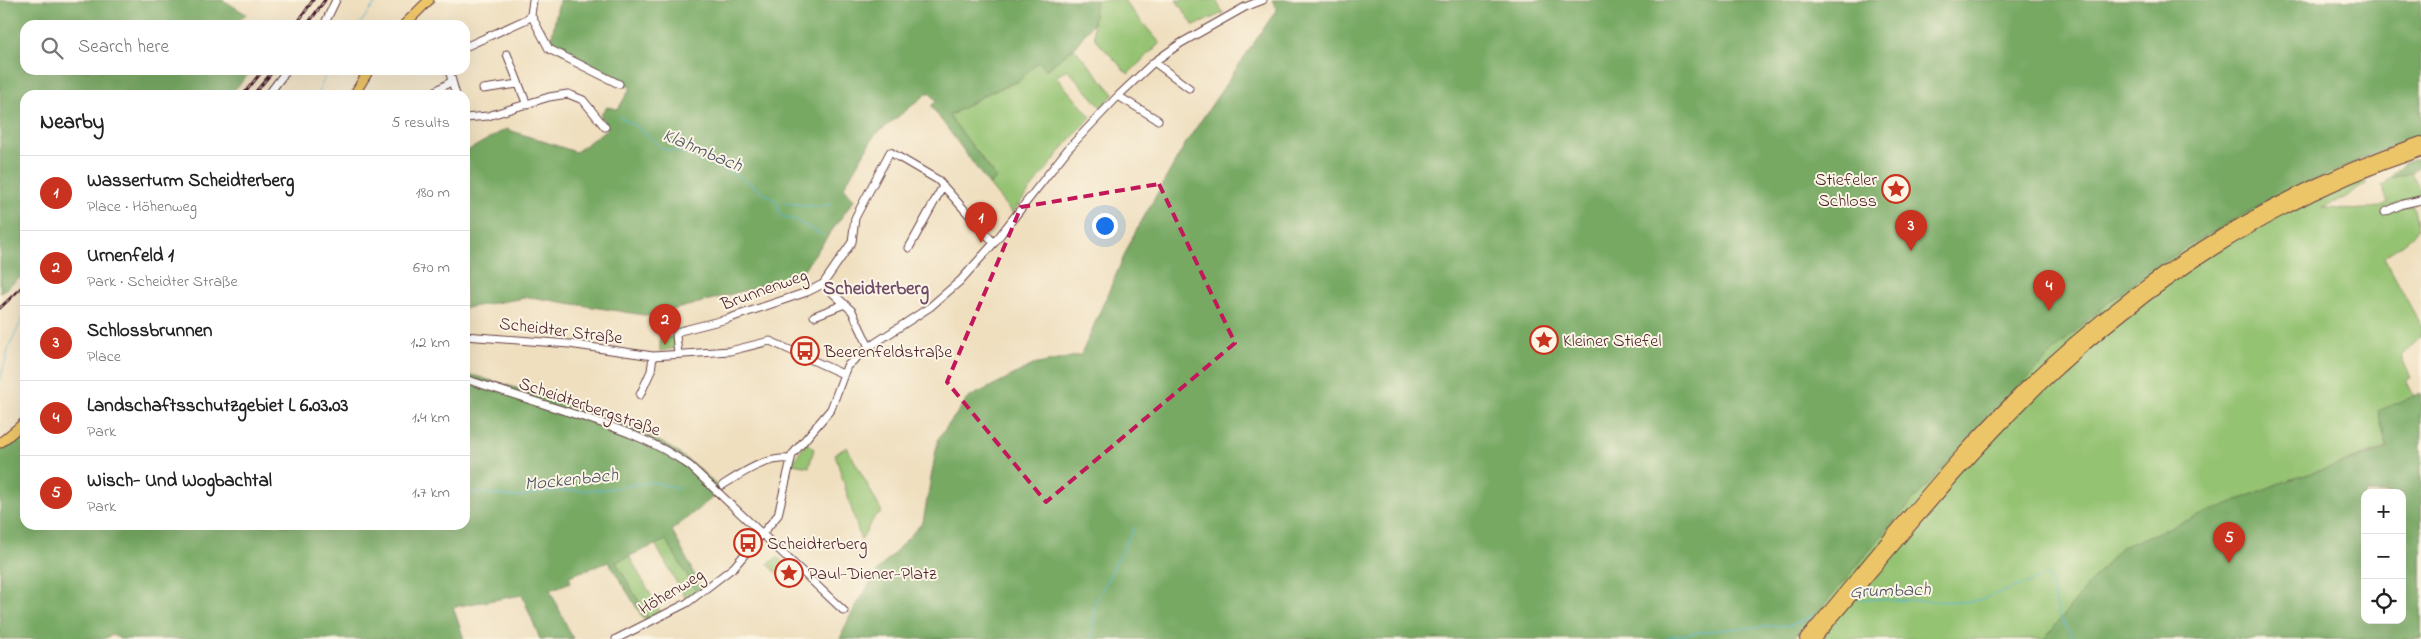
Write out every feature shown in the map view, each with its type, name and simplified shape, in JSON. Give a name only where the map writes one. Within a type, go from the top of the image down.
[{"type":"highway","points":[[1815,639],[1968,449],[2073,343],[2138,292],[2198,250],[2271,206],[2360,164],[2421,142]]},
{"type":"highway","points":[[1804,639],[1897,537],[2039,388],[2079,350],[2143,298],[2209,252],[2274,214],[2362,173],[2421,150]]},
{"type":"main road","points":[[409,20],[429,0]]},
{"type":"main road","points":[[357,90],[366,75]]},
{"type":"main road","points":[[0,444],[20,426]]},
{"type":"street","points":[[326,20],[336,0]]},
{"type":"street","points":[[532,0],[531,15],[549,50],[619,84]]},
{"type":"street","points":[[910,248],[943,186],[994,243],[1068,149],[1118,96],[1154,62],[1181,43],[1245,7],[1263,0]]},
{"type":"street","points":[[470,45],[531,15]]},
{"type":"street","points":[[507,54],[527,105]]},
{"type":"street","points":[[1154,62],[1189,88]]},
{"type":"street","points":[[272,90],[283,75]]},
{"type":"street","points":[[450,75],[455,90]]},
{"type":"street","points":[[437,90],[452,81]]},
{"type":"street","points":[[483,89],[518,84]]},
{"type":"street","points":[[470,118],[488,116],[554,96],[572,94],[586,103],[604,127]]},
{"type":"street","points":[[1118,96],[1158,120]]},
{"type":"street","name":"Brunnenweg","points":[[678,354],[676,335],[680,331],[736,316],[806,292],[823,284],[852,242],[855,218],[890,152],[931,176],[943,186]]},
{"type":"street","points":[[2385,212],[2403,204],[2421,200]]},
{"type":"street","name":"Höhenweg","points":[[616,639],[666,615],[702,593],[734,567],[781,508],[790,459],[831,409],[843,374],[850,364],[869,347],[930,307],[960,281],[994,243]]},
{"type":"street","points":[[823,284],[855,315],[869,347]]},
{"type":"street","points":[[814,316],[845,304]]},
{"type":"street","name":"Scheidter Straße","points":[[470,336],[569,344],[653,356],[730,351],[770,341],[843,374]]},
{"type":"street","points":[[640,395],[651,370],[653,356]]},
{"type":"street","name":"Scheidterbergstraße","points":[[470,382],[652,441],[690,466],[759,534],[844,611]]},
{"type":"street","points":[[723,485],[744,472],[777,459],[790,459]]},
{"type":"highlighted area","points":[[1159,184],[1235,343],[1046,502],[947,382],[1021,207]]},
{"type":"green space","points":[[0,0],[223,0],[246,14],[240,20],[20,20],[20,75],[248,75],[234,90],[20,90],[20,278],[0,293]]},
{"type":"green space","points":[[559,0],[1096,0],[1093,23],[1074,48],[1045,70],[1039,61],[1019,81],[986,94],[949,116],[997,178],[989,185],[931,106],[937,101],[929,92],[874,136],[844,187],[854,200],[799,276],[650,316],[530,297],[470,307],[470,149],[506,129],[576,152],[608,128],[600,115],[607,107],[618,109],[631,87],[550,46]]},
{"type":"green space","points":[[1096,0],[1126,0],[1124,1],[1160,43],[1128,74],[1095,39],[1093,23]]},
{"type":"green space","points":[[1176,0],[1216,0],[1223,13],[1194,26]]},
{"type":"green space","points":[[1272,0],[2421,0],[2421,136],[2326,174],[2234,220],[2189,245],[2106,305],[2067,339],[1974,435],[1884,533],[1793,639],[840,639],[849,618],[878,570],[923,522],[938,439],[968,398],[1033,365],[1081,355],[1132,238],[1187,141],[1277,9]]},
{"type":"green space","points":[[2421,0],[2356,160],[2366,184],[2344,198],[2322,207],[2364,209],[2381,206],[2388,203],[2382,186],[2389,179],[2412,172],[2421,194],[2391,206],[2413,205],[2418,228],[2408,239],[2384,257],[2421,326],[2421,337],[2401,356],[2411,378],[2406,380],[2421,410],[2383,430],[2386,448],[2344,462],[2347,469],[2421,451],[2421,639],[1821,639],[1798,629],[1587,81]]},
{"type":"green space","points":[[1074,48],[1114,94],[1101,107],[1067,69],[1056,77],[1091,117],[1067,143],[1012,213],[989,185],[997,178],[949,116],[986,94],[1019,81],[1039,61],[1046,70]]},
{"type":"green space","points":[[2421,158],[2421,165],[2412,172],[2389,179],[2404,163]]},
{"type":"green space","points":[[660,337],[675,337],[675,348],[660,351]]},
{"type":"green space","points":[[470,374],[639,424],[634,429],[659,441],[692,463],[722,490],[672,530],[702,590],[698,594],[666,540],[616,562],[650,621],[646,623],[609,562],[569,576],[571,582],[550,590],[573,639],[540,639],[522,595],[453,607],[464,639],[120,639],[113,635],[103,639],[0,639],[0,450],[20,432],[20,530],[470,530]]},
{"type":"green space","points":[[2421,393],[2421,639],[2044,639],[2119,548],[2280,483],[2387,449],[2378,411]]},
{"type":"green space","points":[[806,442],[814,449],[809,467],[792,464]]},
{"type":"green space","points":[[847,447],[882,512],[875,516],[861,540],[835,454]]},
{"type":"green space","points":[[667,539],[698,594],[687,601],[655,544]]},
{"type":"green space","points":[[629,556],[662,615],[650,621],[616,562]]},
{"type":"green space","points":[[777,557],[794,572],[790,587],[768,564]]},
{"type":"waterway","points":[[363,20],[374,5],[381,0]]},
{"type":"waterway","points":[[320,90],[325,75]]},
{"type":"waterway","name":"Klahmbach","points":[[620,117],[639,128],[663,149],[680,152],[737,175],[777,202],[818,207],[831,204]]},
{"type":"waterway","name":"Klahmbach","points":[[778,203],[779,212],[783,217],[795,220],[822,235]]},
{"type":"waterway","points":[[0,380],[10,344],[20,324]]},
{"type":"waterway","name":"Mockenbach","points":[[470,492],[514,497],[553,491],[599,490],[653,482],[679,489]]},
{"type":"waterway","points":[[1092,639],[1095,603],[1134,528]]},
{"type":"waterway","name":"Grumbach","points":[[1856,599],[1965,602],[1979,600],[2049,575],[2059,615],[2073,639]]},
{"type":"waterway","name":"Grumbach","points":[[1665,639],[1673,636],[1726,629],[1792,625],[1819,613]]},
{"type":"railway","points":[[299,20],[313,0]]},
{"type":"railway","points":[[311,20],[325,0]]},
{"type":"railway","points":[[247,90],[259,75]]},
{"type":"railway","points":[[257,90],[270,75]]},
{"type":"railway","points":[[0,308],[20,289]]},
{"type":"place","name":"Stiefeler Schloss","points":[[1896,189]]},
{"type":"place","name":"Wasserturm Scheidterberg","points":[[981,243]]},
{"type":"place","name":"Schlossbrunnen","points":[[1911,251]]},
{"type":"place","name":"Landschaftsschutzgebiet L 6.03.03","points":[[2049,311]]},
{"type":"place","name":"Kleiner Stiefel","points":[[1544,340]]},
{"type":"place","name":"Urnenfeld 1","points":[[665,345]]},
{"type":"place","name":"Beerenfeldstraße","points":[[805,351]]},
{"type":"place","name":"Scheidterberg","points":[[748,543]]},
{"type":"place","name":"Wisch- Und Wogbachtal","points":[[2229,563]]},
{"type":"place","name":"Paul-Diener-Platz","points":[[789,573]]},
{"type":"district","name":"Scheidterberg","points":[[876,287]]}]
